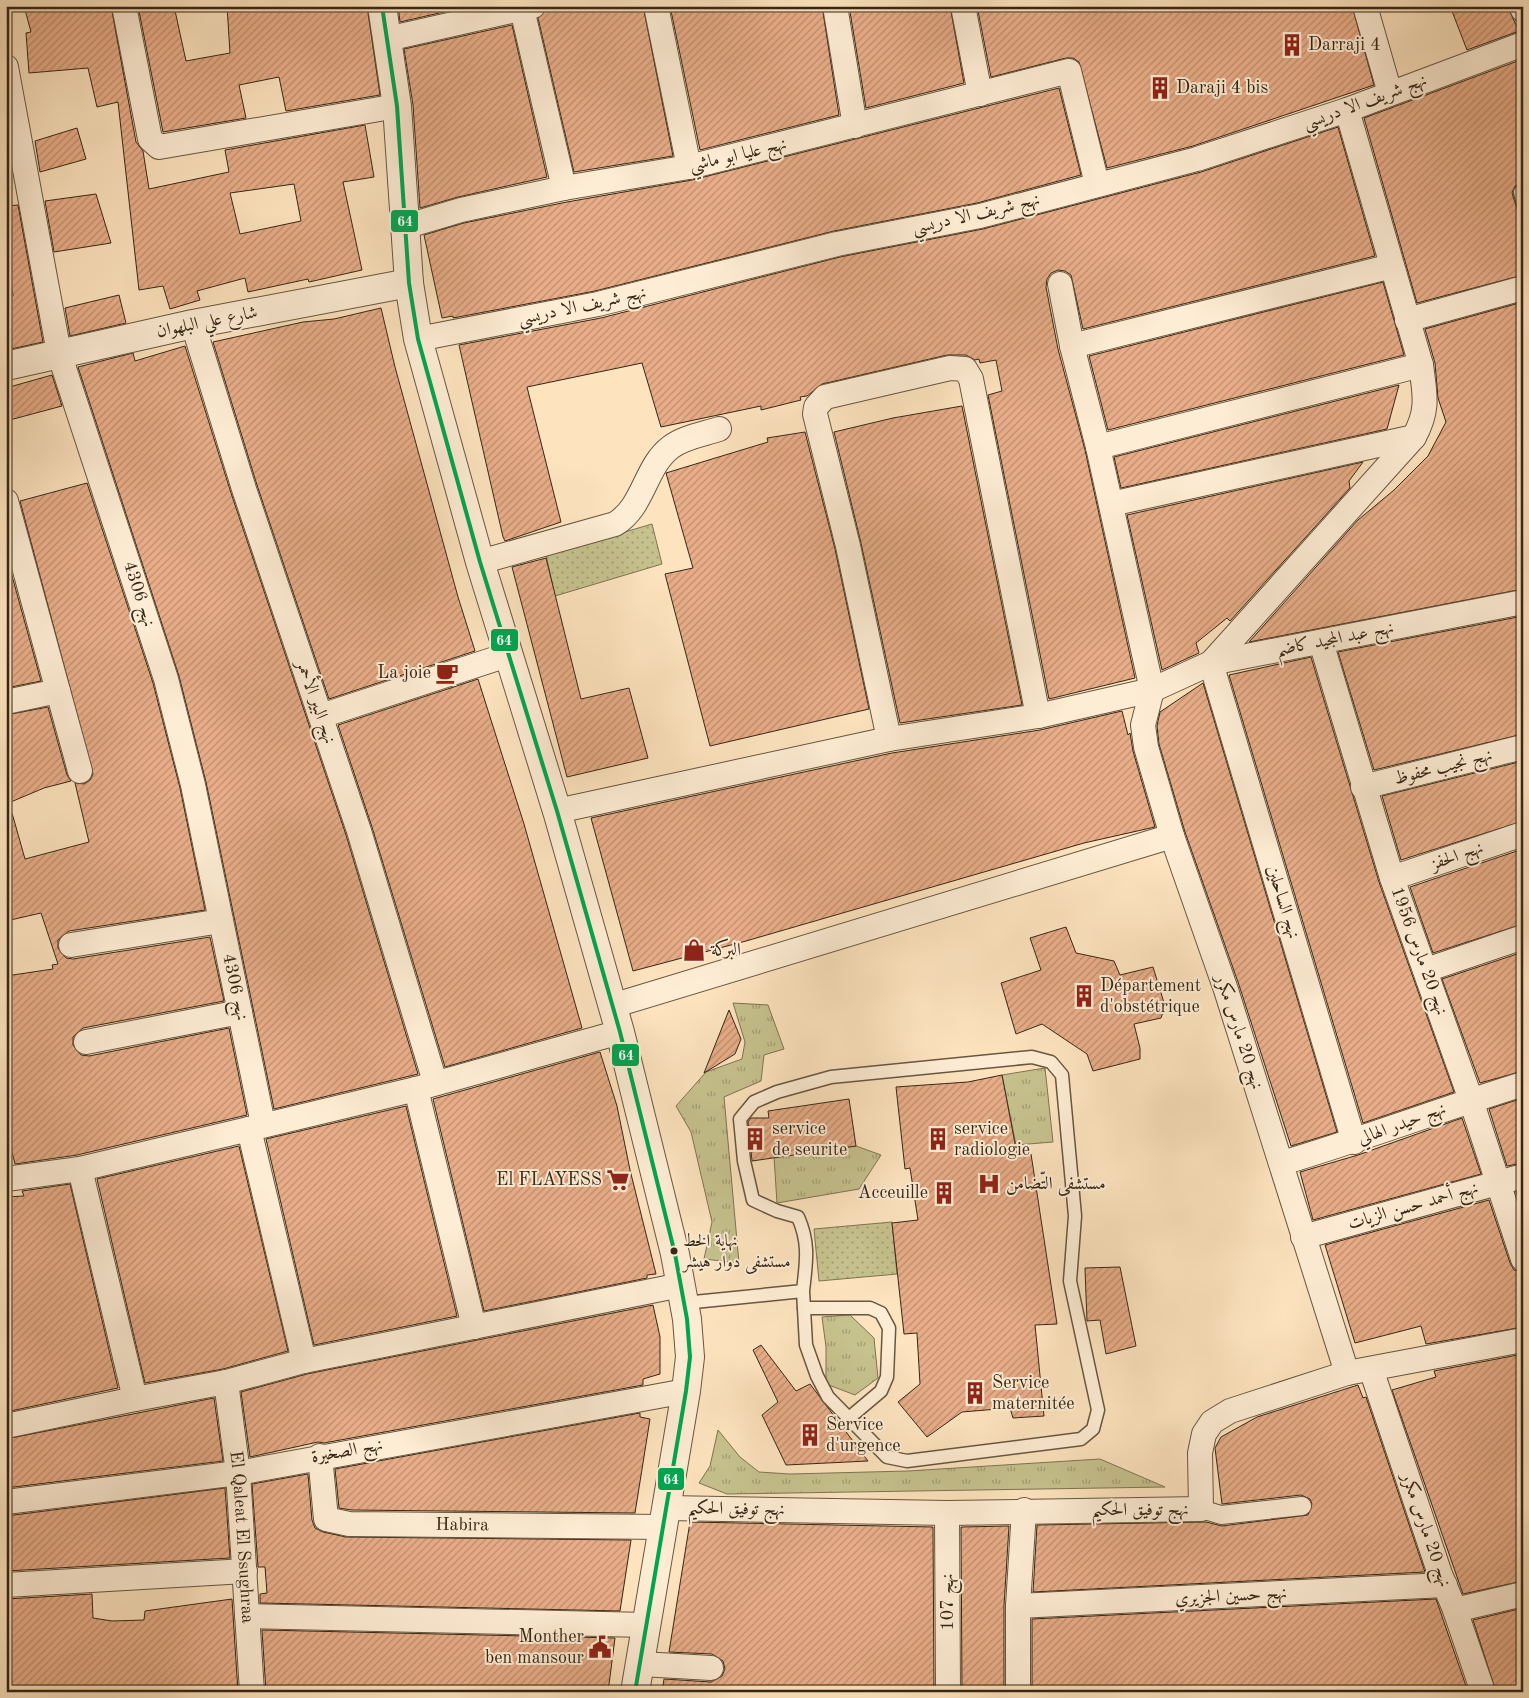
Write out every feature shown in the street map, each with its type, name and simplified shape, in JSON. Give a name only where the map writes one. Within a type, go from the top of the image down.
[{"type":"street","points":[[124,6],[150,139],[159,147],[397,106]]},
{"type":"street","points":[[382,6],[397,106],[404,227],[409,282],[418,339],[480,562],[557,811],[616,1019],[682,1294],[690,1357],[635,1692]]},
{"type":"street","points":[[656,6],[689,167]]},
{"type":"street","points":[[836,6],[855,126]]},
{"type":"street","points":[[963,6],[980,94]]},
{"type":"street","points":[[1365,6],[1390,93]]},
{"type":"street","points":[[1521,6],[1523,10]]},
{"type":"street","points":[[387,39],[528,8],[564,188]]},
{"type":"street","name":"نهج شريف الا دريسي","points":[[418,339],[598,304],[837,244],[980,216],[1197,159],[1347,110],[1523,44]]},
{"type":"street","name":"نهج 4306","points":[[6,67],[59,353],[166,678],[193,785],[240,1012],[256,1127],[304,1361]]},
{"type":"street","name":"نهج عليا ابو ماشي","points":[[404,227],[461,210],[564,188],[689,167],[1069,71],[1097,184]]},
{"type":"street","points":[[1211,663],[1414,437],[1423,420],[1425,410],[1421,365],[1347,110]]},
{"type":"street","points":[[1072,346],[1392,266]]},
{"type":"street","name":"شارع علي البلهوان","points":[[6,366],[193,324],[409,282]]},
{"type":"street","points":[[1060,284],[1072,346],[1098,447],[1152,690]]},
{"type":"street","points":[[1407,320],[1523,288]]},
{"type":"street","name":"نهج البير الأحمر","points":[[193,324],[244,489],[359,831],[426,1086],[474,1326]]},
{"type":"street","points":[[1098,447],[1421,365]]},
{"type":"street","points":[[890,739],[848,546],[815,414],[816,407],[825,397],[950,368],[965,369],[972,379],[1038,716]]},
{"type":"street","points":[[480,562],[615,524],[630,512],[657,465],[670,447],[719,429]]},
{"type":"street","points":[[1111,504],[1414,437]]},
{"type":"street","points":[[6,501],[80,771]]},
{"type":"street","name":"نهج عبد المجيد كاضم","points":[[557,811],[890,739],[1038,716],[1152,690],[1211,663],[1523,602]]},
{"type":"street","name":"نهج 20 مارس 1956","points":[[1321,642],[1363,787],[1392,878],[1471,1100],[1523,1258]]},
{"type":"street","points":[[321,716],[510,654]]},
{"type":"street","name":"نهج الساحلين","points":[[1211,663],[1354,1142]]},
{"type":"street","name":"نهج 20 مارس مكرر","points":[[1152,690],[1143,725],[1146,747],[1172,836],[1220,973],[1347,1373]]},
{"type":"street","points":[[6,702],[58,691]]},
{"type":"street","name":"نهج نجيب محفوظ","points":[[1363,787],[1523,747]]},
{"type":"street","name":"نهج الحفز","points":[[1392,878],[1523,834]]},
{"type":"street","points":[[6,1179],[80,1169],[426,1086],[616,1019],[1172,836]]},
{"type":"street","points":[[71,945],[221,921]]},
{"type":"street","points":[[1426,970],[1523,938]]},
{"type":"street","points":[[86,1042],[240,1012]]},
{"type":"street","name":"نهج حيدر الهالي","points":[[1282,1164],[1354,1142],[1471,1100],[1523,1084]]},
{"type":"street","points":[[80,1169],[135,1398]]},
{"type":"street","name":"نهج أحمد حسن الزيات","points":[[1303,1237],[1523,1176]]},
{"type":"street","points":[[6,1426],[135,1398],[226,1382],[304,1361],[474,1326],[682,1294]]},
{"type":"street","name":"نهج توفيق الحكيم","points":[[665,1517],[1024,1510],[1201,1509],[1200,1454],[1204,1434],[1212,1422],[1230,1411],[1347,1373],[1523,1340]]},
{"type":"street","name":"نهج 20 مارس مكرر","points":[[1371,1369],[1482,1692]]},
{"type":"street","name":"El Qaleat El Ssughraa","points":[[226,1382],[238,1473],[252,1692]]},
{"type":"street","name":"نهج الصخيرة","points":[[6,1502],[238,1473],[320,1456],[686,1390]]},
{"type":"street","name":"Habira","points":[[320,1456],[326,1517],[331,1522],[349,1524],[665,1517]]},
{"type":"street","points":[[1201,1509],[1221,1515],[1302,1506]]},
{"type":"street","points":[[1018,1692],[1018,1606],[1024,1510]]},
{"type":"street","name":"نهج 107","points":[[947,1513],[948,1692]]},
{"type":"street","points":[[6,1585],[245,1571]]},
{"type":"street","name":"نهج حسين الجزيري","points":[[1018,1606],[1445,1585]]},
{"type":"street","points":[[1455,1610],[1523,1594]]},
{"type":"street","points":[[247,1616],[647,1625]]},
{"type":"street","points":[[641,1664],[711,1668]]},
{"type":"lane","points":[[1032,1057],[1051,1062],[1062,1075],[1075,1216],[1070,1281],[1098,1410],[1093,1429],[1081,1439],[907,1461],[887,1457],[828,1397],[817,1376],[806,1345],[802,1291],[808,1251],[804,1230],[798,1217],[776,1211],[753,1200],[744,1160],[740,1119],[754,1102],[777,1092],[832,1077],[1032,1057]]},
{"type":"lane","points":[[682,1294],[802,1291]]},
{"type":"lane","points":[[804,1308],[870,1308],[881,1313],[889,1328],[887,1377],[881,1391],[849,1418]]},
{"type":"green space","points":[[652,524],[662,564],[555,596],[546,555]]},
{"type":"green space","points":[[733,1003],[768,1005],[784,1049],[764,1055],[761,1081],[724,1097],[739,1263],[704,1259],[712,1222],[691,1132],[676,1106],[706,1072],[742,1059],[745,1042]]},
{"type":"green space","points":[[1045,1068],[1053,1142],[1016,1145],[1002,1075]]},
{"type":"green space","points":[[856,1146],[881,1155],[859,1189],[777,1203],[774,1157]]},
{"type":"green space","points":[[892,1222],[897,1274],[819,1281],[814,1229]]},
{"type":"green space","points":[[850,1315],[874,1338],[878,1378],[855,1395],[826,1384],[826,1347],[822,1317]]},
{"type":"green space","points":[[718,1430],[740,1457],[759,1472],[790,1474],[908,1471],[1100,1459],[1165,1487],[727,1494],[699,1483],[710,1466]]},
{"type":"building","points":[[24,6],[111,6],[136,142],[143,151],[149,189],[229,172],[225,150],[365,125],[374,177],[343,182],[362,270],[309,282],[308,279],[248,292],[245,278],[197,291],[200,300],[170,309],[163,286],[139,290],[118,102],[97,107],[88,68],[29,73],[26,33],[31,32]],"holes":[[[294,184],[301,221],[240,234],[230,193]]]},
{"type":"building","points":[[138,6],[174,6],[186,61],[230,53],[227,6],[367,6],[380,95],[286,111],[279,77],[239,85],[246,118],[163,132]]},
{"type":"building","points":[[398,6],[470,6],[400,22]]},
{"type":"building","points":[[563,6],[643,6],[673,156],[574,172],[538,18],[546,10]]},
{"type":"building","points":[[670,6],[822,6],[839,115],[700,150]]},
{"type":"building","points":[[849,6],[950,6],[964,83],[866,108]]},
{"type":"building","points":[[977,6],[1352,6],[1374,85],[1193,146],[1107,168],[1079,62],[1073,58],[1066,58],[991,77]]},
{"type":"building","points":[[1450,6],[1507,6],[1519,31],[1467,50]]},
{"type":"building","points":[[512,25],[547,177],[458,197],[420,208],[413,105],[404,49]]},
{"type":"building","points":[[1523,59],[1523,184],[1515,186],[1512,193],[1517,209],[1523,212],[1523,275],[1417,303],[1364,118]]},
{"type":"building","points":[[1059,88],[1081,175],[977,203],[834,231],[595,291],[453,318],[453,316],[442,318],[424,235],[464,223],[567,202],[692,180]]},
{"type":"building","points":[[1338,127],[1375,256],[1083,329],[1071,275],[1065,271],[1058,270],[1051,273],[1047,279],[1046,287],[1058,349],[1085,450],[1135,678],[1049,699],[988,395],[1002,391],[996,360],[980,363],[979,359],[975,360],[966,355],[947,355],[822,384],[807,396],[800,397],[801,400],[761,410],[761,406],[661,427],[642,363],[527,387],[561,522],[505,541],[503,537],[459,345],[601,318],[840,257],[983,229],[1201,172]]},
{"type":"building","points":[[77,128],[86,159],[40,172],[35,141]]},
{"type":"building","points":[[96,194],[111,243],[54,252],[45,201]]},
{"type":"building","points":[[18,205],[43,342],[6,350],[6,297],[13,296],[6,249],[6,206]]},
{"type":"building","points":[[1383,282],[1404,355],[1108,430],[1089,356]]},
{"type":"building","points":[[119,295],[126,323],[70,336],[65,308]]},
{"type":"building","points":[[1523,302],[1523,589],[1249,642],[1358,520],[1394,490],[1428,456],[1446,422],[1438,398],[1435,363],[1425,329]]},
{"type":"building","points":[[381,308],[395,367],[458,597],[475,651],[329,699],[257,485],[213,342],[303,322],[334,319]]},
{"type":"building","points":[[185,346],[231,493],[346,835],[418,1074],[274,1109],[206,782],[179,676],[78,367],[133,353],[135,361]]},
{"type":"building","points":[[52,375],[62,406],[6,421],[6,388]]},
{"type":"building","points":[[1399,385],[1387,429],[1121,488],[1114,457]]},
{"type":"building","points":[[962,406],[1022,705],[900,723],[861,543],[834,432],[893,418]]},
{"type":"building","points":[[805,432],[835,549],[869,709],[710,746],[665,574],[693,568],[666,473],[768,442],[767,438]]},
{"type":"building","points":[[1363,462],[1349,481],[1350,488],[1230,621],[1227,618],[1196,643],[1199,653],[1162,670],[1127,515]]},
{"type":"building","points":[[87,483],[153,683],[180,788],[205,910],[69,931],[58,940],[58,948],[66,958],[73,959],[210,937],[224,1001],[83,1028],[73,1037],[73,1045],[81,1055],[89,1056],[229,1028],[247,1115],[77,1155],[15,1164],[6,1128],[6,976],[53,969],[52,965],[58,964],[41,913],[6,921],[6,813],[12,813],[25,859],[89,842],[75,783],[84,784],[90,780],[93,774],[20,501]]},
{"type":"building","points":[[6,554],[41,681],[6,688]]},
{"type":"building","points":[[546,558],[581,699],[629,688],[648,758],[567,777],[512,567]]},
{"type":"building","points":[[1523,616],[1523,734],[1374,770],[1338,652]]},
{"type":"building","points":[[1311,657],[1379,882],[1454,1092],[1363,1123],[1229,675]]},
{"type":"building","points":[[478,679],[524,824],[582,1028],[445,1067],[372,827],[338,725]]},
{"type":"building","points":[[1203,683],[1337,1132],[1291,1146],[1239,985],[1185,832],[1159,744],[1157,726],[1160,712]]},
{"type":"building","points":[[48,707],[67,775],[71,781],[44,788],[6,804],[6,715]]},
{"type":"building","points":[[1122,711],[1128,735],[1130,733],[1133,751],[1155,827],[1084,843],[746,941],[633,971],[591,818],[892,753],[1040,730]]},
{"type":"building","points":[[1523,761],[1523,821],[1401,860],[1382,796]]},
{"type":"building","points":[[1523,849],[1523,924],[1433,953],[1410,887]]},
{"type":"building","name":"Département d'obstétrique","points":[[1066,927],[1076,953],[1114,961],[1120,975],[1153,967],[1165,1006],[1161,1018],[1134,1024],[1140,1048],[1140,1059],[1093,1071],[1087,1054],[1042,1024],[1016,1034],[1001,983],[1041,970],[1030,938]]},
{"type":"building","points":[[1523,952],[1523,1071],[1480,1083],[1442,979]]},
{"type":"building","points":[[729,1010],[741,1039],[735,1054],[704,1073]]},
{"type":"building","points":[[600,1052],[617,1106],[630,1170],[656,1274],[647,1275],[647,1278],[484,1311],[433,1099]]},
{"type":"building","points":[[1002,1075],[1017,1154],[1031,1154],[1057,1324],[1035,1325],[1044,1416],[1013,1418],[1010,1408],[962,1412],[927,1437],[898,1402],[920,1384],[917,1333],[904,1334],[892,1223],[918,1220],[910,1168],[905,1169],[896,1087],[968,1082]]},
{"type":"building","points":[[1523,1098],[1523,1163],[1507,1166],[1489,1109]]},
{"type":"building","points":[[849,1099],[856,1146],[752,1161],[748,1122],[751,1118],[769,1118],[768,1111]]},
{"type":"building","points":[[406,1106],[457,1316],[314,1345],[266,1139]]},
{"type":"building","points":[[1462,1118],[1481,1174],[1313,1220],[1300,1172],[1358,1155]]},
{"type":"building","points":[[239,1146],[288,1351],[223,1369],[145,1383],[97,1179]]},
{"type":"building","points":[[70,1184],[118,1388],[6,1412],[6,1197],[24,1196],[22,1191]]},
{"type":"building","points":[[1523,1190],[1523,1214],[1516,1192]]},
{"type":"building","points":[[1489,1200],[1510,1263],[1514,1270],[1523,1272],[1523,1327],[1426,1344],[1421,1326],[1355,1343],[1325,1245]]},
{"type":"building","points":[[1120,1267],[1136,1346],[1106,1354],[1100,1320],[1087,1321],[1085,1268]]},
{"type":"building","points":[[653,1305],[660,1337],[660,1374],[643,1379],[643,1385],[324,1443],[318,1442],[250,1457],[241,1392],[307,1374]]},
{"type":"building","name":"Service d'urgence","points":[[761,1345],[796,1391],[810,1384],[868,1461],[786,1465],[762,1415],[778,1402],[753,1350]]},
{"type":"building","points":[[1523,1354],[1523,1581],[1463,1594],[1392,1390],[1436,1377],[1434,1371]]},
{"type":"building","points":[[1358,1385],[1363,1398],[1366,1397],[1425,1572],[1033,1592],[1037,1525],[1206,1522],[1222,1526],[1308,1515],[1312,1504],[1310,1499],[1301,1495],[1222,1504],[1215,1448],[1221,1437],[1257,1417]]},
{"type":"building","points":[[214,1398],[223,1461],[6,1488],[6,1439]]},
{"type":"building","points":[[640,1413],[640,1417],[650,1419],[635,1513],[351,1510],[339,1508],[335,1469]]},
{"type":"building","points":[[308,1474],[312,1520],[315,1528],[323,1532],[346,1537],[631,1540],[620,1611],[260,1603],[260,1594],[267,1593],[265,1567],[258,1567],[252,1484]]},
{"type":"building","points":[[225,1488],[230,1558],[6,1571],[6,1516]]},
{"type":"building","points":[[690,1522],[933,1527],[934,1692],[662,1692],[664,1679],[711,1682],[722,1676],[725,1669],[723,1661],[712,1654],[669,1652]]},
{"type":"building","points":[[1009,1526],[1004,1606],[1004,1692],[962,1692],[961,1527]]},
{"type":"building","points":[[92,1594],[93,1618],[112,1621],[144,1620],[145,1611],[232,1599],[238,1692],[6,1692],[6,1599]]},
{"type":"building","points":[[1436,1599],[1466,1686],[1418,1692],[1032,1692],[1032,1619]]},
{"type":"building","points":[[1523,1608],[1523,1692],[1496,1692],[1473,1620]]},
{"type":"building","points":[[262,1630],[615,1638],[608,1692],[266,1692]]},
{"type":"transit line","name":"64","points":[[382,6],[397,106],[409,283],[418,339],[480,562],[557,811],[620,1032],[675,1254],[687,1319],[690,1357],[686,1391],[635,1692]]},
{"type":"place","name":"Darraji 4","points":[[1292,45]]},
{"type":"place","name":"Daraji 4 bis","points":[[1160,88]]},
{"type":"place","name":"La joie","points":[[447,673]]},
{"type":"place","name":"البركة","points":[[694,950]]},
{"type":"place","name":"Département d'obstétrique","points":[[1084,996]]},
{"type":"place","name":"service de seurite","points":[[755,1139]]},
{"type":"place","name":"service radiologie","points":[[938,1139]]},
{"type":"place","name":"El FLAYESS","points":[[618,1180]]},
{"type":"place","name":"مستشفى التّضامن","points":[[989,1184]]},
{"type":"place","name":"Acceuille","points":[[944,1193]]},
{"type":"place","name":"نهاية الخط مستشفى دوار هيشر","points":[[674,1251]]},
{"type":"place","name":"Service maternitée","points":[[975,1393]]},
{"type":"place","name":"Service d'urgence","points":[[810,1435]]},
{"type":"place","name":"Monther ben mansour","points":[[600,1647]]}]
